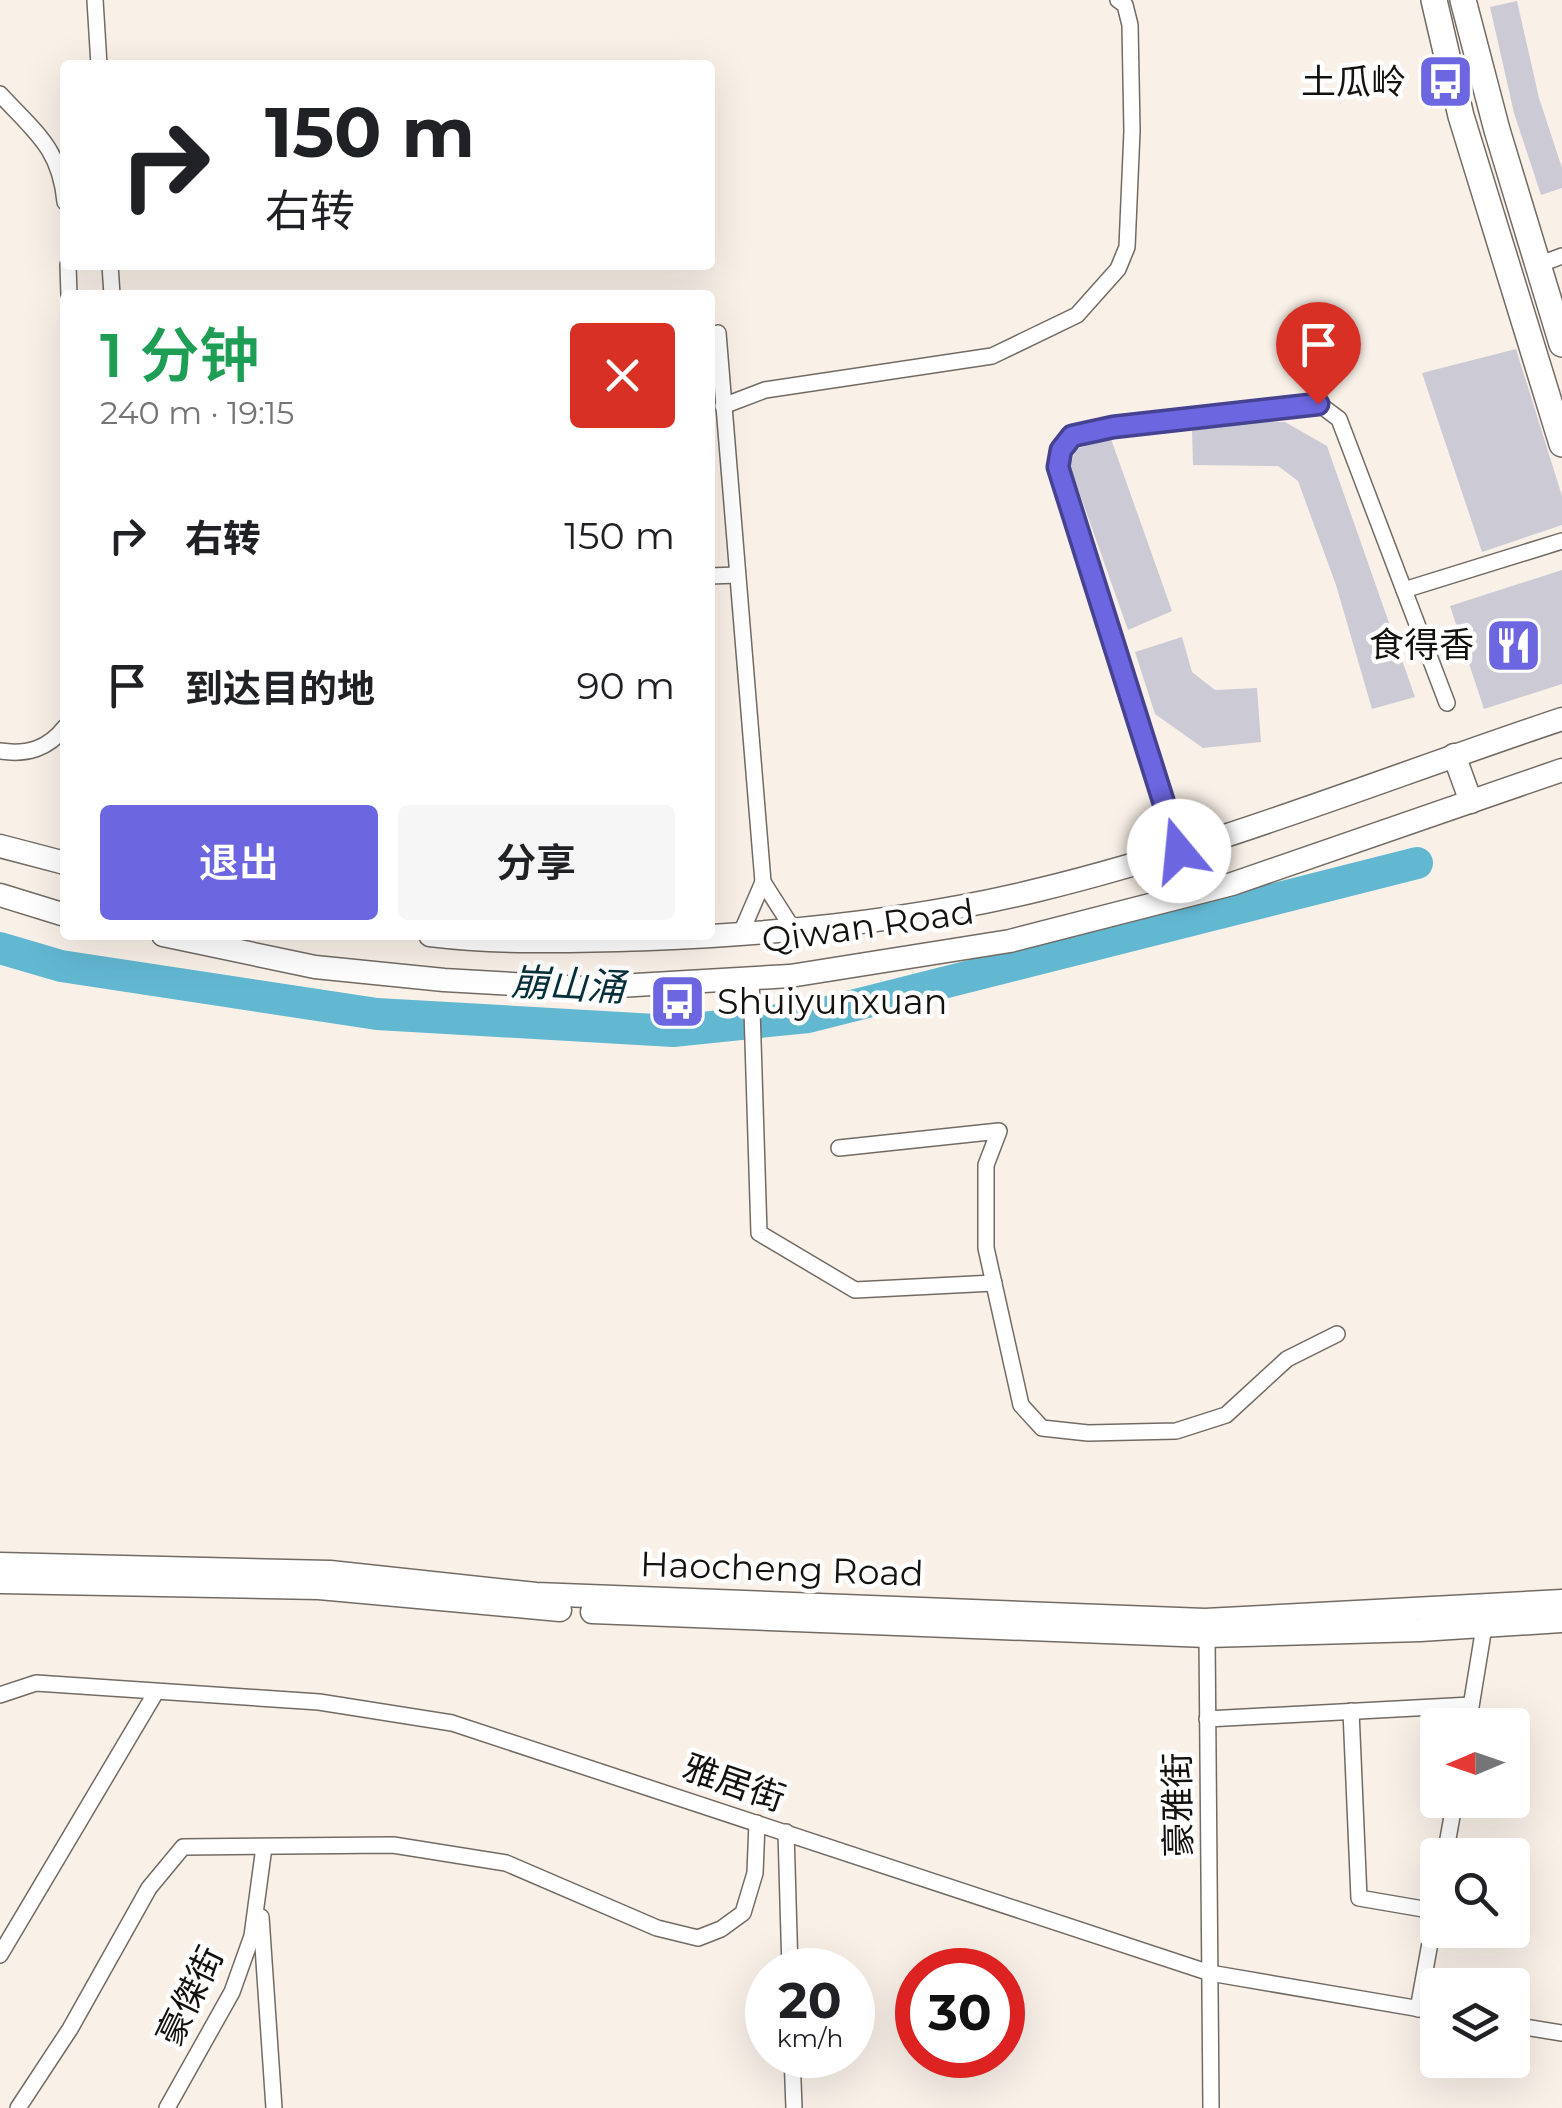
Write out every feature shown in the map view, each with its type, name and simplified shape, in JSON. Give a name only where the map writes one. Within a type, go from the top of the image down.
[{"type":"main road","points":[[1434,0],[1461,116],[1562,444]]},
{"type":"main road","points":[[1463,0],[1497,130],[1550,260],[1562,344]]},
{"type":"street","points":[[95,0],[99,60]]},
{"type":"street","points":[[724,406],[765,390],[992,356],[1077,316],[1118,269],[1127,247],[1132,130],[1130,25],[1125,5],[1118,0]]},
{"type":"street","points":[[0,94],[49,147],[60,169]]},
{"type":"street","points":[[718,333],[763,882],[741,934]]},
{"type":"street","points":[[1179,851],[1058,467],[1061,450],[1072,436],[1113,427],[1318,404],[1329,409],[1339,419],[1447,704]]},
{"type":"street","points":[[1404,590],[1562,541]]},
{"type":"street","points":[[715,576],[738,574]]},
{"type":"street","name":"Qiwan Road","points":[[715,935],[921,913],[1037,890],[1179,851],[1562,719]]},
{"type":"street","points":[[0,752],[20,754],[44,747],[60,732]]},
{"type":"street","points":[[1454,755],[1471,802]]},
{"type":"street","name":"Qiwan Road","points":[[186,940],[315,967],[444,980],[584,988],[790,976],[1010,941],[1232,884],[1562,770]]},
{"type":"street","points":[[0,846],[60,861]]},
{"type":"street","points":[[763,882],[793,929]]},
{"type":"street","points":[[0,895],[60,913]]},
{"type":"street","name":"Qiwan Road","points":[[523,940],[605,940]]},
{"type":"street","points":[[750,978],[758,1233],[855,1290],[994,1283]]},
{"type":"street","points":[[839,1148],[999,1132],[986,1165],[986,1248],[1021,1404],[1042,1428],[1176,1431],[1226,1415],[1288,1359],[1337,1334]]},
{"type":"street","name":"Haocheng Road","points":[[0,1564],[330,1572],[536,1594],[1205,1620],[1562,1601]]},
{"type":"street","name":"Haocheng Road","points":[[0,1582],[319,1588],[524,1609],[1207,1636],[1562,1621]]},
{"type":"street","points":[[1471,1708],[1484,1627]]},
{"type":"street","name":"豪雅街","points":[[1207,1636],[1210,1972]]},
{"type":"street","name":"雅居街","points":[[0,1695],[36,1683],[319,1702],[452,1723],[1210,1972],[1418,2009]]},
{"type":"street","points":[[0,1955],[156,1692]]},
{"type":"street","points":[[1207,1719],[1471,1705]]},
{"type":"street","points":[[1352,1712],[1360,1898],[1420,1904]]},
{"type":"street","points":[[18,2108],[70,2028],[149,1888],[182,1847],[393,1845],[506,1863],[657,1928],[698,1938],[721,1930],[743,1912],[755,1873],[757,1823]]},
{"type":"street","points":[[786,1832],[789,1948]]},
{"type":"street","name":"豪傑街","points":[[167,2108],[232,1992],[252,1936],[264,1847]]},
{"type":"street","points":[[259,1886],[274,2108]]},
{"type":"street","points":[[1418,2009],[1429,1948]]},
{"type":"street","points":[[1210,1972],[1211,2108]]},
{"type":"street","points":[[1530,2028],[1562,2033]]},
{"type":"street","points":[[793,2078],[794,2108]]},
{"type":"building","points":[[1517,1],[1539,98],[1562,168],[1562,188],[1541,195],[1514,113],[1490,7]]},
{"type":"building","points":[[1516,349],[1562,496],[1562,525],[1482,552],[1422,373]]},
{"type":"building","points":[[1285,422],[1327,446],[1415,697],[1372,709],[1336,585],[1298,481],[1278,466],[1193,465],[1192,429]]},
{"type":"building","points":[[1111,439],[1172,611],[1128,630],[1070,466],[1076,449]]},
{"type":"building","name":"食得香","points":[[1562,570],[1562,684],[1484,709],[1450,606]]},
{"type":"building","points":[[1182,637],[1192,672],[1215,690],[1257,688],[1261,742],[1203,748],[1155,714],[1135,652]]},
{"type":"waterway","name":"崩山涌","points":[[0,948],[61,966],[377,1014],[673,1031],[808,1017],[1417,863]]},
{"type":"place","name":"土瓜岭","points":[[1445,82]]},
{"type":"place","name":"食得香","points":[[1513,645]]},
{"type":"place","name":"Shuiyunxuan","points":[[678,1002]]},
{"type":"route","points":[[1179,851],[1058,467],[1061,450],[1072,436],[1113,427],[1318,404]]}]
